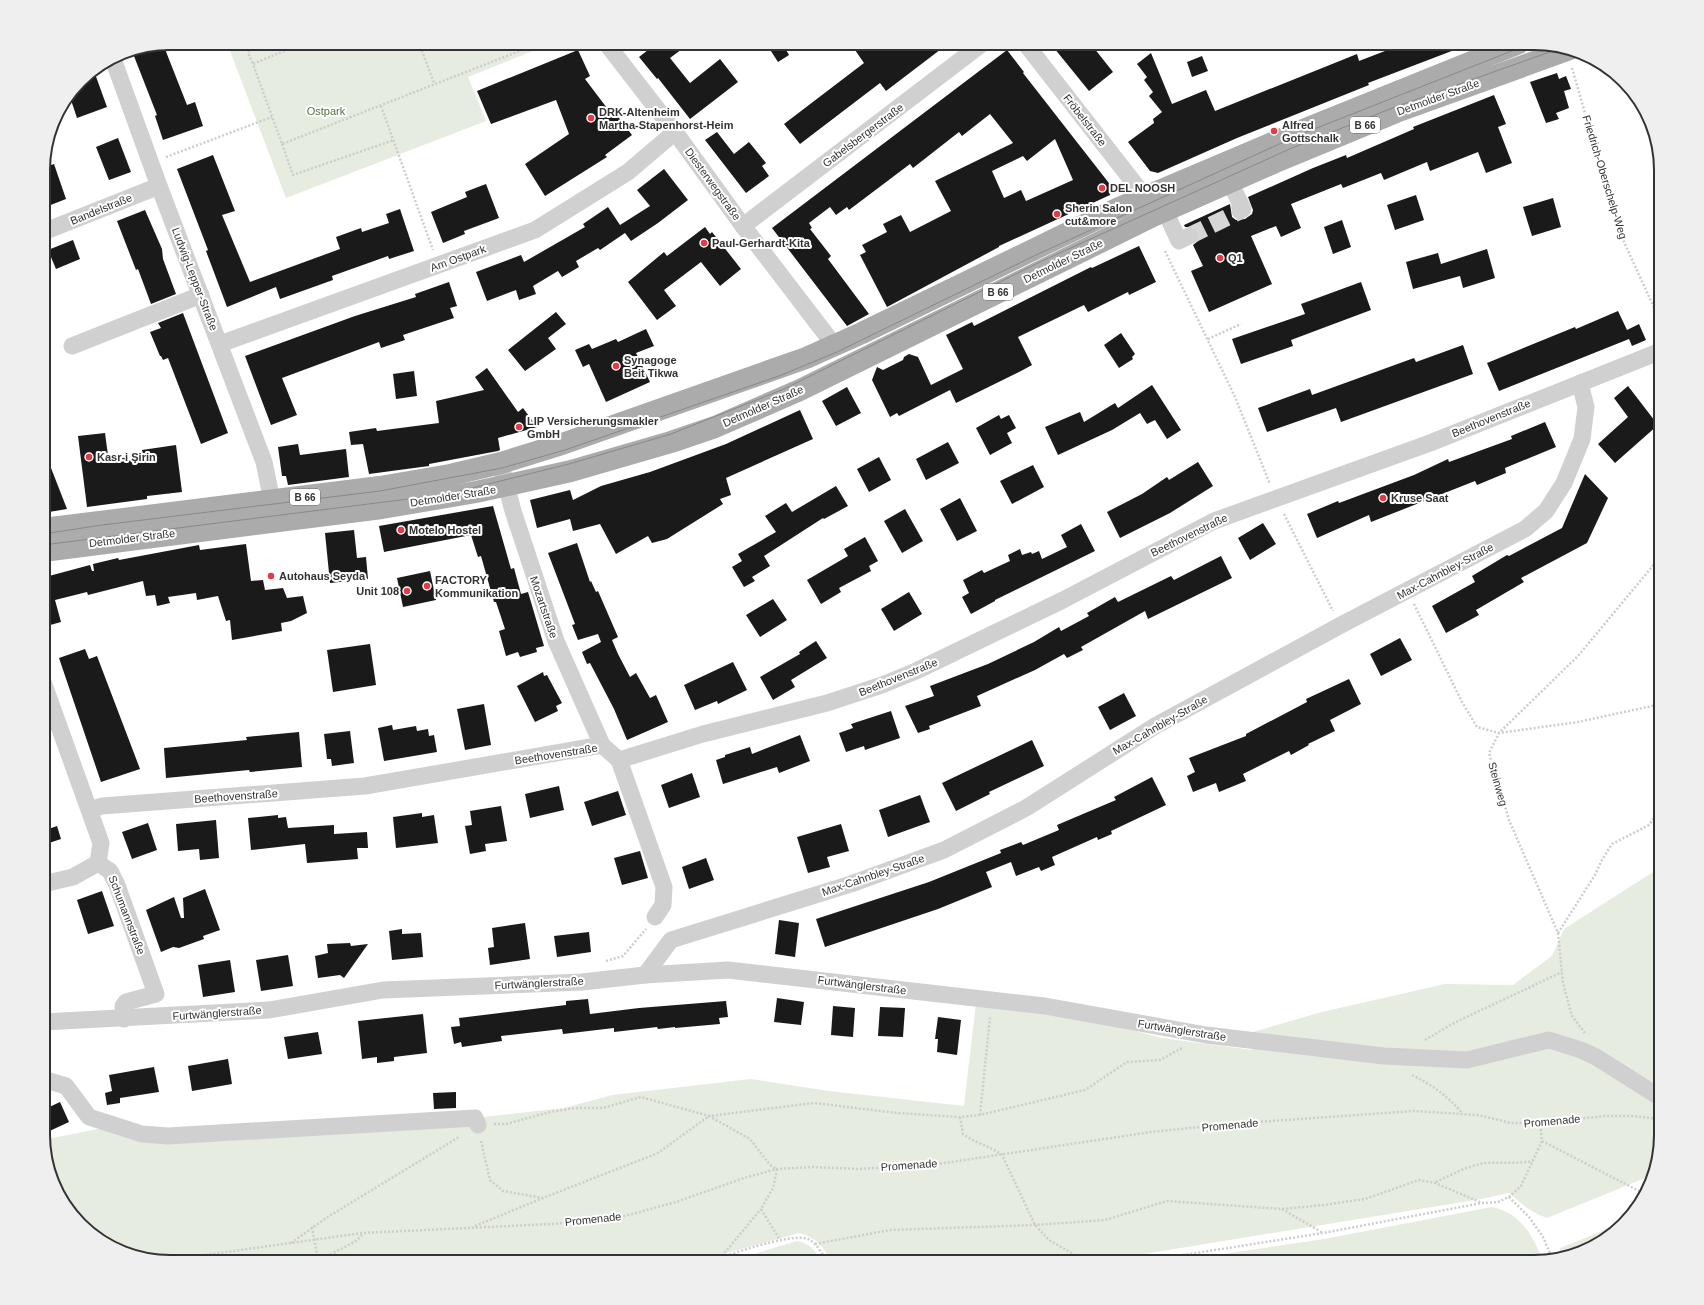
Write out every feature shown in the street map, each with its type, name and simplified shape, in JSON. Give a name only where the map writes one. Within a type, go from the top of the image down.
[{"type":"main road","name":"Detmolder Straße","points":[[50,550],[101,542],[382,508],[506,487],[613,460],[715,427],[844,369],[1301,131],[1502,50]]},
{"type":"main road","name":"Detmolder Straße","points":[[50,528],[380,488],[450,475],[501,463],[562,444],[776,369],[1154,208],[1230,182],[1396,112],[1560,53]]},
{"type":"main road","points":[[834,345],[844,369]]},
{"type":"street","name":"Diesterwegstraße","points":[[617,50],[743,226],[834,345]]},
{"type":"street","name":"Gabelsbergerstraße","points":[[743,226],[974,50]]},
{"type":"street","name":"Fröbelstraße","points":[[1030,50],[1179,241],[1189,236]]},
{"type":"street","name":"Ludwig-Lepper-Straße","points":[[115,64],[159,186],[264,462],[272,501]]},
{"type":"street","name":"Am Ostpark","points":[[220,344],[535,230],[628,172],[675,132]]},
{"type":"street","points":[[1230,182],[1243,210],[1240,211]]},
{"type":"street","name":"Bandelstraße","points":[[50,229],[159,186]]},
{"type":"street","points":[[72,346],[201,295]]},
{"type":"street","name":"Beethovenstraße","points":[[90,810],[102,806],[365,786],[602,745],[619,760],[703,734],[827,703],[882,685],[916,671],[1063,600],[1214,521],[1430,443],[1654,354]]},
{"type":"street","name":"Max-Cahnbley-Straße","points":[[645,975],[671,940],[851,884],[951,846],[1026,808],[1155,726],[1525,529],[1546,511],[1564,483],[1582,439],[1586,407],[1580,383]]},
{"type":"street","name":"Mozartstraße","points":[[501,463],[506,487],[556,641],[602,745]]},
{"type":"street","points":[[50,701],[101,843],[98,862],[73,877],[50,882]]},
{"type":"street","points":[[619,760],[664,886],[663,905],[655,917]]},
{"type":"street","name":"Schumannstraße","points":[[98,862],[110,871],[117,885],[156,994],[126,1002],[123,1006],[124,1018]]},
{"type":"street","name":"Furtwänglerstraße","points":[[50,1022],[269,1010],[383,990],[582,982],[645,975],[728,970],[1045,1006],[1206,1036],[1384,1056],[1466,1060],[1550,1040],[1582,1050],[1596,1057],[1654,1094]]},
{"type":"street","points":[[50,1081],[66,1086],[89,1117],[142,1134],[168,1136],[475,1118],[478,1125]]},
{"type":"path","points":[[249,50],[248,54],[294,175],[394,140]]},
{"type":"path","points":[[253,64],[286,50]]},
{"type":"path","points":[[422,50],[434,83]]},
{"type":"path","points":[[282,144],[381,106],[434,83],[521,50]]},
{"type":"path","name":"Friedrich-Oberschelp-Weg","points":[[1569,55],[1619,231],[1654,308]]},
{"type":"path","points":[[381,106],[438,265]]},
{"type":"path","points":[[151,163],[272,116]]},
{"type":"path","points":[[1166,253],[1235,397],[1267,478]]},
{"type":"path","points":[[1208,339],[1241,324]]},
{"type":"path","points":[[1282,510],[1335,615]]},
{"type":"path","name":"Steinweg","points":[[1596,1057],[1597,1048],[1572,1016],[1562,972],[1558,933],[1509,820],[1489,753],[1499,733],[1578,656],[1654,564]]},
{"type":"path","points":[[1407,591],[1462,702],[1477,726],[1499,733],[1578,722],[1654,706]]},
{"type":"path","points":[[1558,933],[1595,875],[1612,844],[1628,834],[1649,825],[1654,818]]},
{"type":"path","points":[[604,962],[623,956],[640,938],[655,917]]},
{"type":"path","points":[[1419,1044],[1456,1022],[1562,972]]},
{"type":"path","points":[[980,1115],[992,1000]]},
{"type":"path","points":[[473,1226],[658,1152],[709,1116],[814,1103],[897,1113],[960,1117],[980,1115],[1085,1090],[1127,1062],[1160,1060],[1206,1036]]},
{"type":"path","points":[[1384,1056],[1393,1064],[1434,1087],[1454,1103],[1462,1113]]},
{"type":"path","points":[[291,1243],[312,1227],[478,1125],[506,1124],[562,1110],[603,1108],[641,1097],[709,1116],[750,1139],[770,1165],[777,1170],[773,1188],[761,1209],[723,1255]]},
{"type":"path","name":"Promenade","points":[[212,1255],[362,1233],[473,1226],[551,1224],[621,1217],[676,1202],[744,1178],[777,1170],[813,1167],[859,1169],[938,1164],[1151,1132],[1229,1124],[1414,1111],[1462,1113],[1478,1115],[1511,1123],[1540,1123],[1604,1116],[1632,1116],[1654,1118]]},
{"type":"path","points":[[960,1117],[963,1134],[971,1140],[993,1149],[1002,1155],[1035,1225],[1049,1240],[1075,1255]]},
{"type":"path","points":[[1183,1255],[1323,1233],[1482,1203],[1498,1202],[1509,1197],[1521,1186],[1542,1141],[1540,1123]]},
{"type":"path","points":[[478,1125],[490,1180],[503,1190],[543,1198]]},
{"type":"path","points":[[1542,1141],[1640,1191]]},
{"type":"path","points":[[1435,1183],[1460,1171],[1485,1163],[1517,1164],[1533,1161]]},
{"type":"path","points":[[815,1244],[890,1230],[1035,1225],[1105,1220],[1167,1201],[1282,1209],[1365,1199],[1419,1180],[1435,1183],[1482,1203]]},
{"type":"path","points":[[1509,1197],[1529,1217],[1543,1237],[1550,1254]]},
{"type":"path","points":[[761,1209],[780,1240]]},
{"type":"path","points":[[1282,1209],[1323,1233]]},
{"type":"path","points":[[312,1227],[316,1255]]},
{"type":"path","points":[[329,1255],[356,1241],[362,1233]]},
{"type":"path","points":[[731,1255],[780,1240],[800,1236],[815,1244],[822,1255]]},
{"type":"green space","name":"Ostpark","points":[[230,50],[536,50],[468,77],[486,121],[286,198]]},
{"type":"green space","points":[[1654,871],[1654,1134],[1653,1150],[1648,1173],[1646,1178],[1547,1218],[1531,1211],[1509,1193],[1481,1199],[1138,1255],[828,1255],[819,1243],[811,1237],[799,1233],[719,1255],[170,1255],[147,1253],[124,1246],[110,1239],[85,1220],[62,1188],[56,1173],[51,1150],[50,1139],[102,1128],[131,1138],[475,1118],[564,1108],[612,1095],[751,1079],[829,1091],[964,1106],[976,1003],[1093,1020],[1162,1038],[1252,1050],[1246,1034],[1322,1012],[1445,984],[1513,985],[1552,956],[1564,929]]},
{"type":"green space","points":[[1492,1207],[1502,1210],[1518,1220],[1530,1234],[1540,1255],[1218,1255],[1324,1239]]},
{"type":"green space","points":[[1609,1228],[1587,1243],[1561,1252],[1560,1248]]},
{"type":"green space","points":[[797,1241],[802,1242],[812,1248],[818,1255],[750,1255]]},
{"type":"building","points":[[165,50],[187,105],[195,102],[203,126],[163,140],[155,116],[157,115],[134,56]]},
{"type":"building","name":"DRK-Altenheim Martha-Stapenhorst-Heim","points":[[578,50],[590,76],[585,79],[610,112],[613,110],[632,135],[605,155],[607,157],[545,196],[525,164],[569,134],[556,100],[491,124],[477,91]]},
{"type":"building","points":[[648,50],[681,50],[670,58],[690,83],[720,59],[738,82],[690,119],[658,78],[657,79],[639,57]]},
{"type":"building","points":[[770,50],[786,50],[789,55],[778,62]]},
{"type":"building","points":[[855,50],[940,50],[886,91],[880,83],[800,144],[784,124],[864,63]]},
{"type":"building","points":[[1007,50],[1024,72],[1023,73],[1112,187],[1110,195],[999,246],[887,307],[860,255],[866,252],[862,245],[887,232],[883,224],[901,215],[910,232],[951,211],[935,181],[1013,143],[990,114],[962,136],[959,132],[913,168],[910,164],[849,210],[847,207],[836,215],[830,207],[809,223],[812,228],[810,229],[831,256],[828,259],[869,314],[847,326],[772,228]],"holes":[[[1055,139],[1073,180],[1026,201],[1021,190],[1004,198],[992,171],[1023,156],[1027,161]]]},
{"type":"building","points":[[1056,50],[1096,50],[1113,72],[1089,91]]},
{"type":"building","points":[[1388,50],[1454,50],[1368,83],[1369,85],[1237,138],[1158,173],[1150,171],[1128,142],[1154,123],[1153,119],[1162,112],[1149,96],[1153,92],[1144,80],[1147,77],[1137,64],[1151,53],[1172,104],[1206,90],[1215,111],[1357,54],[1359,61]]},
{"type":"building","points":[[1202,56],[1208,71],[1192,77],[1187,62]]},
{"type":"building","points":[[1557,73],[1559,79],[1566,76],[1571,89],[1564,91],[1569,108],[1556,113],[1559,119],[1546,123],[1530,82]]},
{"type":"building","points":[[96,76],[107,107],[77,118],[72,102],[85,85]]},
{"type":"building","points":[[1494,95],[1506,124],[1498,127],[1512,163],[1486,173],[1478,152],[1430,171],[1427,162],[1384,180],[1381,173],[1343,188],[1341,184],[1291,204],[1301,228],[1281,237],[1276,226],[1251,236],[1272,284],[1209,312],[1191,271],[1203,266],[1193,245],[1198,241],[1198,232],[1194,227],[1185,227],[1184,225],[1230,204],[1232,217],[1236,220],[1245,219],[1252,214],[1253,210],[1248,197],[1346,155],[1347,158],[1414,129],[1413,127]]},
{"type":"building","points":[[717,132],[734,154],[749,142],[766,163],[762,166],[769,176],[746,193],[705,140]]},
{"type":"building","points":[[118,138],[131,172],[109,180],[96,147]]},
{"type":"building","points":[[213,155],[235,211],[222,215],[250,282],[340,249],[336,237],[361,228],[362,232],[389,223],[386,214],[400,209],[414,251],[389,259],[388,256],[332,276],[333,280],[280,299],[276,287],[227,307],[206,251],[208,250],[177,169]]},
{"type":"building","points":[[54,164],[66,199],[50,205],[50,165]]},
{"type":"building","points":[[664,169],[688,200],[658,223],[631,241],[625,233],[600,250],[598,248],[576,261],[579,267],[562,277],[558,271],[533,286],[536,294],[519,300],[516,290],[487,301],[476,272],[521,255],[524,262],[585,227],[583,224],[608,207],[620,225],[650,206],[637,190]]},
{"type":"building","points":[[486,184],[499,218],[464,231],[465,234],[443,243],[431,212],[467,197],[465,192]]},
{"type":"building","points":[[1416,195],[1424,220],[1395,230],[1387,205]]},
{"type":"building","points":[[1553,198],[1561,227],[1532,236],[1523,207]]},
{"type":"building","points":[[145,210],[162,249],[163,259],[176,294],[151,304],[138,269],[136,270],[117,221]]},
{"type":"building","points":[[1342,220],[1351,247],[1333,254],[1324,227]]},
{"type":"building","points":[[705,227],[710,234],[712,232],[741,269],[720,286],[701,262],[664,290],[676,306],[657,320],[628,282],[664,252],[667,256]]},
{"type":"building","points":[[73,240],[80,259],[56,269],[50,255],[50,249]]},
{"type":"building","points":[[1139,246],[1156,282],[1129,295],[1128,292],[1088,312],[1084,305],[1018,337],[1032,365],[1021,371],[956,403],[950,390],[899,416],[897,413],[890,417],[872,380],[877,367],[883,370],[903,360],[904,357],[909,354],[918,357],[931,385],[963,369],[946,335],[972,322],[974,326],[1091,267],[1092,268]]},
{"type":"building","points":[[1487,249],[1495,278],[1463,288],[1460,276],[1413,289],[1406,262],[1438,253],[1441,264]]},
{"type":"building","points":[[449,282],[457,306],[450,308],[454,318],[403,335],[405,340],[381,348],[379,342],[282,378],[297,415],[271,425],[245,356],[355,316],[416,297],[415,294]]},
{"type":"building","points":[[1361,282],[1371,310],[1291,340],[1293,346],[1241,364],[1232,339],[1305,314],[1301,304]]},
{"type":"building","points":[[1618,311],[1627,330],[1639,324],[1646,340],[1632,346],[1629,339],[1499,391],[1487,363],[1575,327],[1576,329]]},
{"type":"building","points":[[556,312],[566,324],[548,338],[556,349],[525,371],[508,350]]},
{"type":"building","points":[[183,313],[228,433],[201,444],[168,358],[163,360],[160,356],[150,332],[161,328],[158,323]]},
{"type":"building","name":"Synagoge Beit Tikwa","points":[[646,329],[654,346],[636,353],[650,382],[606,402],[589,364],[583,367],[575,350],[589,344],[592,349],[616,339],[618,342]]},
{"type":"building","points":[[1121,333],[1135,354],[1132,357],[1133,359],[1119,368],[1104,345]]},
{"type":"building","points":[[1463,345],[1473,374],[1341,422],[1336,408],[1267,432],[1258,408],[1310,389],[1312,395],[1414,358],[1416,362]]},
{"type":"building","points":[[487,368],[518,412],[523,408],[537,427],[498,438],[500,450],[498,451],[429,464],[429,466],[369,474],[363,444],[351,445],[349,432],[376,428],[377,431],[439,423],[436,401],[484,390],[475,377]]},
{"type":"building","points":[[414,371],[417,396],[396,399],[393,374]]},
{"type":"building","points":[[1152,385],[1181,430],[1167,439],[1155,420],[1147,424],[1140,413],[1112,430],[1058,455],[1045,427],[1080,412],[1084,422],[1115,403],[1118,408]]},
{"type":"building","points":[[1628,386],[1654,420],[1654,429],[1615,463],[1598,444],[1628,417],[1614,398]]},
{"type":"building","points":[[847,387],[861,413],[836,426],[822,401]]},
{"type":"building","points":[[800,410],[813,439],[726,478],[731,495],[720,499],[723,504],[667,539],[652,543],[648,536],[616,554],[600,524],[573,531],[570,519],[537,528],[530,500],[570,490],[573,500],[601,486],[650,472],[726,444]]},
{"type":"building","points":[[999,415],[1001,419],[1009,415],[1016,428],[1007,433],[1012,443],[990,455],[976,428]]},
{"type":"building","points":[[1545,422],[1556,447],[1505,468],[1506,473],[1477,485],[1475,481],[1371,522],[1369,515],[1317,538],[1307,514],[1338,501],[1339,503],[1414,475],[1448,459],[1449,462],[1512,439],[1511,436]]},
{"type":"building","points":[[105,433],[109,463],[143,459],[142,450],[176,445],[182,492],[147,496],[147,499],[87,507],[78,436]]},
{"type":"building","points":[[948,442],[959,463],[926,480],[916,459]]},
{"type":"building","points":[[298,444],[300,455],[346,449],[349,477],[288,485],[286,476],[282,476],[278,447]]},
{"type":"building","points":[[879,457],[891,480],[869,492],[857,469]]},
{"type":"building","points":[[1198,462],[1213,486],[1170,513],[1120,538],[1107,512],[1142,494],[1167,477],[1169,480]]},
{"type":"building","points":[[50,465],[67,509],[50,512]]},
{"type":"building","points":[[1033,465],[1044,487],[1012,504],[1000,481]]},
{"type":"building","points":[[1585,474],[1608,498],[1587,543],[1521,578],[1524,582],[1476,610],[1479,615],[1446,633],[1432,606],[1475,582],[1472,576],[1507,555],[1509,556],[1562,528]]},
{"type":"building","points":[[836,486],[848,506],[824,519],[823,518],[764,556],[770,566],[752,577],[755,581],[744,587],[732,567],[742,561],[738,554],[776,532],[765,516],[786,503],[792,512]]},
{"type":"building","points":[[960,498],[977,531],[957,541],[940,509]]},
{"type":"building","points":[[493,506],[511,569],[514,568],[521,594],[528,592],[544,646],[536,648],[537,652],[520,657],[518,652],[506,656],[499,631],[505,629],[496,602],[494,602],[481,556],[478,557],[471,535],[384,552],[379,526]]},
{"type":"building","points":[[905,509],[923,541],[902,553],[884,521]]},
{"type":"building","points":[[1263,523],[1276,544],[1250,560],[1238,538]]},
{"type":"building","points":[[1081,524],[1095,551],[995,600],[971,614],[962,597],[969,593],[963,580],[982,570],[984,573],[1010,561],[1008,555],[1020,549],[1022,555],[1031,552],[1032,554],[1039,551],[1042,559],[1067,547],[1061,535]]},
{"type":"building","points":[[354,530],[357,558],[366,557],[368,579],[330,583],[325,533]]},
{"type":"building","points":[[865,537],[878,561],[869,566],[871,571],[839,588],[841,592],[821,604],[807,580],[848,556],[844,549]]},
{"type":"building","points":[[577,543],[590,582],[591,581],[596,592],[598,591],[618,637],[612,640],[618,654],[630,677],[636,673],[650,698],[656,695],[668,722],[627,740],[614,709],[590,663],[587,664],[582,652],[601,642],[598,634],[578,640],[572,625],[575,624],[548,553]]},
{"type":"building","points":[[246,544],[251,581],[263,580],[265,590],[283,588],[287,598],[303,596],[307,613],[291,621],[281,623],[282,631],[232,640],[230,620],[226,621],[218,596],[197,600],[196,593],[168,597],[170,603],[157,606],[155,595],[146,596],[143,581],[88,595],[87,592],[55,600],[61,622],[50,625],[50,576],[90,565],[92,571],[94,571],[93,564],[118,558],[119,560],[199,545],[200,550]]},
{"type":"building","points":[[1221,556],[1232,578],[1148,619],[1145,611],[1081,647],[1083,650],[1067,658],[1064,654],[1035,670],[977,696],[981,706],[929,726],[930,729],[918,733],[905,706],[934,696],[930,686],[988,664],[1034,642],[1059,627],[1061,631],[1089,616],[1087,613],[1115,597],[1118,602],[1171,576],[1174,580]]},
{"type":"building","points":[[430,571],[436,600],[403,607],[397,578]]},
{"type":"building","points":[[909,592],[922,614],[894,631],[881,609]]},
{"type":"building","points":[[773,599],[787,620],[760,637],[746,615]]},
{"type":"building","points":[[1400,638],[1412,660],[1381,676],[1370,654]]},
{"type":"building","points":[[816,641],[827,658],[791,680],[795,687],[773,700],[760,677],[800,654],[799,652]]},
{"type":"building","points":[[370,644],[376,685],[333,692],[327,650]]},
{"type":"building","points":[[85,649],[89,659],[97,656],[140,769],[101,782],[59,658]]},
{"type":"building","points":[[733,662],[747,690],[718,704],[717,701],[695,710],[684,685]]},
{"type":"building","points":[[543,672],[544,676],[547,675],[562,703],[556,706],[558,711],[535,722],[517,686]]},
{"type":"building","points":[[1349,679],[1361,704],[1330,720],[1335,731],[1308,744],[1309,745],[1291,755],[1289,751],[1243,774],[1246,781],[1219,792],[1216,783],[1193,792],[1187,776],[1195,772],[1189,758],[1246,736],[1246,734],[1307,702],[1306,699]]},
{"type":"building","points":[[1124,693],[1136,716],[1110,730],[1098,707]]},
{"type":"building","points":[[484,704],[491,745],[465,750],[457,709]]},
{"type":"building","points":[[891,711],[900,738],[865,750],[864,746],[846,752],[839,733],[853,728],[851,724]]},
{"type":"building","points":[[392,725],[393,730],[416,726],[417,731],[428,729],[429,736],[434,735],[437,752],[384,761],[378,728]]},
{"type":"building","points":[[350,731],[354,763],[332,766],[331,759],[327,759],[324,734]]},
{"type":"building","points":[[299,732],[302,767],[250,772],[249,770],[166,778],[164,748],[247,740],[246,737]]},
{"type":"building","points":[[800,735],[810,761],[779,773],[777,767],[723,784],[716,760],[725,757],[725,755],[750,747],[752,754]]},
{"type":"building","points":[[1032,740],[1044,766],[989,792],[990,794],[956,811],[942,783]]},
{"type":"building","points":[[692,773],[700,797],[669,808],[661,785]]},
{"type":"building","points":[[1152,777],[1166,805],[1111,831],[1112,834],[1098,840],[1097,837],[1052,857],[1055,865],[1041,871],[1039,867],[1016,876],[1011,862],[986,872],[992,887],[938,909],[825,947],[816,919],[929,882],[1001,853],[1000,850],[1021,842],[1023,845],[1059,830],[1057,825],[1116,800],[1114,797]]},
{"type":"building","points":[[559,786],[564,810],[530,818],[525,794]]},
{"type":"building","points":[[618,791],[626,815],[592,826],[584,802]]},
{"type":"building","points":[[920,795],[930,822],[888,837],[879,810]]},
{"type":"building","points":[[501,806],[507,841],[485,844],[486,851],[470,854],[465,826],[472,825],[470,811]]},
{"type":"building","points":[[422,813],[422,817],[434,815],[438,843],[396,848],[393,817]]},
{"type":"building","points":[[278,815],[278,818],[286,817],[288,828],[334,825],[334,834],[367,832],[368,848],[357,848],[358,859],[307,863],[305,844],[251,850],[248,818]]},
{"type":"building","points":[[216,820],[219,858],[200,860],[199,849],[178,851],[176,824]]},
{"type":"building","points":[[148,823],[157,850],[132,859],[122,832]]},
{"type":"building","points":[[841,824],[849,851],[827,857],[830,867],[808,873],[797,837]]},
{"type":"building","points":[[57,826],[61,839],[50,843],[50,828]]},
{"type":"building","points":[[640,851],[648,878],[622,885],[614,858]]},
{"type":"building","points":[[706,858],[714,880],[689,889],[682,867]]},
{"type":"building","points":[[205,889],[220,930],[203,936],[204,939],[179,948],[173,947],[161,952],[146,910],[174,897],[181,918],[184,918],[183,898]]},
{"type":"building","points":[[102,891],[114,926],[88,934],[77,900]]},
{"type":"building","points":[[779,920],[799,923],[795,957],[775,954]]},
{"type":"building","points":[[525,923],[530,959],[490,965],[488,948],[494,947],[492,928]]},
{"type":"building","points":[[402,929],[402,934],[421,933],[423,957],[392,960],[389,931]]},
{"type":"building","points":[[589,932],[591,952],[557,957],[554,936]]},
{"type":"building","points":[[350,943],[351,946],[368,944],[344,978],[340,975],[318,978],[315,956],[328,953],[327,944]]},
{"type":"building","points":[[288,955],[293,986],[261,991],[256,960]]},
{"type":"building","points":[[230,960],[235,992],[203,997],[198,965]]},
{"type":"building","points":[[777,998],[804,1002],[801,1025],[774,1022]]},
{"type":"building","points":[[588,999],[590,1014],[639,1008],[726,1001],[728,1017],[719,1018],[720,1024],[658,1029],[657,1027],[614,1032],[614,1028],[563,1034],[562,1029],[501,1036],[502,1041],[462,1047],[461,1042],[454,1044],[451,1027],[460,1026],[459,1018],[566,1005],[566,1001]]},
{"type":"building","points":[[833,1006],[855,1008],[853,1037],[831,1035]]},
{"type":"building","points":[[880,1007],[905,1008],[903,1037],[878,1036]]},
{"type":"building","points":[[423,1014],[427,1053],[394,1057],[394,1061],[377,1063],[377,1057],[362,1059],[358,1021]]},
{"type":"building","points":[[938,1017],[961,1020],[957,1055],[937,1052],[938,1039],[935,1039]]},
{"type":"building","points":[[318,1032],[322,1054],[288,1059],[284,1037]]},
{"type":"building","points":[[228,1059],[232,1084],[192,1091],[188,1066]]},
{"type":"building","points":[[154,1067],[159,1092],[120,1098],[120,1103],[107,1105],[105,1093],[112,1091],[109,1075]]},
{"type":"building","points":[[456,1092],[456,1108],[434,1109],[433,1093]]},
{"type":"building","points":[[60,1102],[69,1122],[50,1131],[50,1107]]},
{"type":"tunnel","points":[[1189,236],[1240,211]]},
{"type":"tram line","points":[[50,533],[102,525],[380,491],[502,468],[565,450],[779,376],[837,352],[1036,255],[1299,135],[1514,50]]},
{"type":"tram line","points":[[50,544],[448,494],[569,464],[671,434],[784,389],[1042,261],[1292,148],[1395,107],[1551,51]]},
{"type":"place","name":"DRK-Altenheim Martha-Stapenhorst-Heim","points":[[591,118]]},
{"type":"place","name":"Alfred Gottschalk","points":[[1274,131]]},
{"type":"place","name":"DEL NOOSH","points":[[1102,188]]},
{"type":"place","name":"Sherin Salon cut&more","points":[[1057,214]]},
{"type":"place","name":"Paul-Gerhardt-Kita","points":[[704,243]]},
{"type":"place","name":"Q1","points":[[1220,258]]},
{"type":"place","name":"Synagoge Beit Tikwa","points":[[616,366]]},
{"type":"place","name":"LIP Versicherungsmakler GmbH","points":[[519,427]]},
{"type":"place","name":"Kasr-i Şirin","points":[[89,457]]},
{"type":"place","name":"Kruse Saat","points":[[1383,498]]},
{"type":"place","name":"Motelo Hostel","points":[[401,530]]},
{"type":"place","name":"Autohaus Seyda","points":[[271,576]]},
{"type":"place","name":"FACTORY Kommunikation","points":[[427,586]]},
{"type":"place","name":"Unit 108","points":[[407,591]]}]
